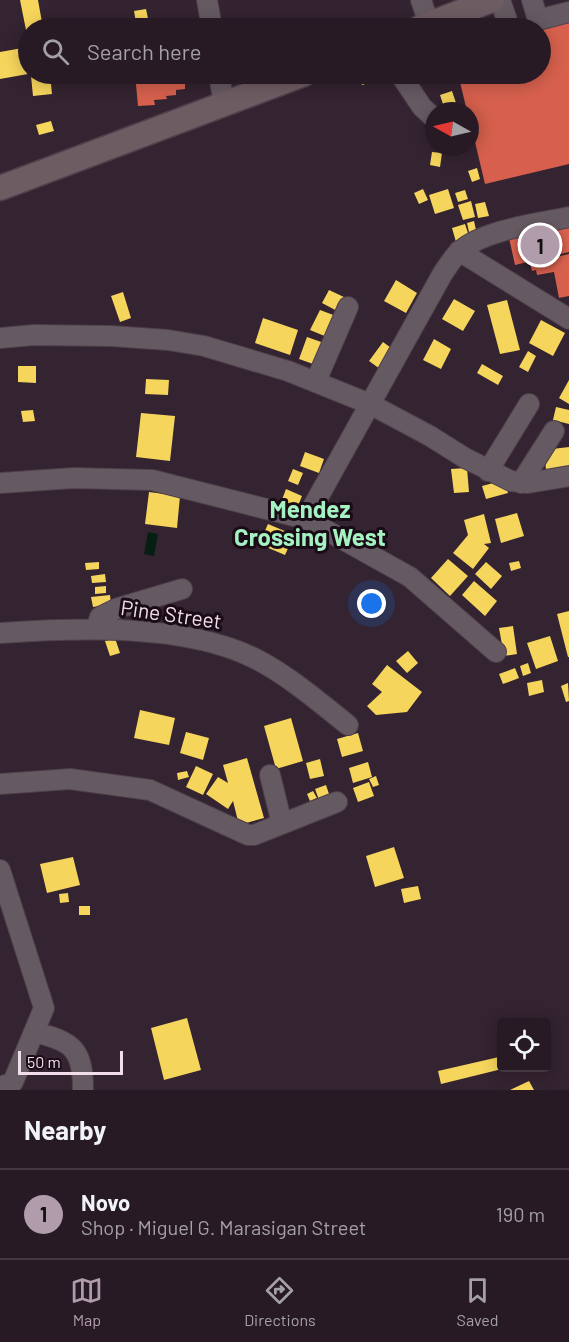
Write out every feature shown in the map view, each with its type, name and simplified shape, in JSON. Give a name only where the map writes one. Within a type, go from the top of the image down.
[{"type":"main road","points":[[448,18],[475,9]]},
{"type":"main road","points":[[0,188],[278,84]]},
{"type":"street","points":[[207,0],[210,18]]},
{"type":"street","points":[[421,0],[423,18]]},
{"type":"street","points":[[500,0],[506,18]]},
{"type":"street","points":[[532,0],[537,18]]},
{"type":"street","points":[[546,18],[569,12]]},
{"type":"street","points":[[221,84],[224,105]]},
{"type":"street","points":[[407,84],[425,110]]},
{"type":"street","points":[[306,519],[443,273],[459,251],[493,234],[569,217]]},
{"type":"street","points":[[459,251],[569,319]]},
{"type":"street","points":[[316,381],[348,307]]},
{"type":"street","points":[[0,338],[80,335],[168,339],[204,346],[255,360],[316,381],[370,404],[488,471],[511,481],[521,483],[569,476]]},
{"type":"street","points":[[488,471],[529,404]]},
{"type":"street","points":[[521,483],[554,430]]},
{"type":"street","points":[[0,483],[74,478],[152,480],[306,519],[410,577],[496,652]]},
{"type":"street","points":[[96,629],[100,617],[118,608],[182,589]]},
{"type":"street","name":"Pine Street","points":[[0,633],[78,628],[154,633],[214,642],[256,659],[348,725]]},
{"type":"street","points":[[270,775],[282,824]]},
{"type":"street","points":[[0,784],[70,779],[150,790],[248,835],[254,835],[337,802]]},
{"type":"street","points":[[0,870],[6,915],[44,1008],[35,1032],[7,1084]]},
{"type":"street","points":[[35,1032],[62,1040],[74,1048],[83,1075],[83,1090]]},
{"type":"shaded area","points":[[148,532],[158,534],[154,556],[144,554]]},
{"type":"building: Homes","points":[[20,0],[38,0],[41,18],[24,18]]},
{"type":"building: Homes","points":[[146,9],[148,18],[135,18],[134,11]]},
{"type":"building: Homes","points":[[18,49],[18,76],[0,79],[0,52]]},
{"type":"building: Homes","points":[[32,84],[51,84],[52,94],[33,96]]},
{"type":"building: Homes","points":[[452,91],[456,102],[442,102],[440,95]]},
{"type":"building: Homes","points":[[51,121],[54,131],[39,135],[36,125]]},
{"type":"building: Homes","points":[[431,156],[442,156],[440,167],[430,165]]},
{"type":"building: Homes","points":[[477,168],[480,179],[472,182],[468,171]]},
{"type":"building: Homes","points":[[423,189],[428,200],[419,204],[414,193]]},
{"type":"building: Homes","points":[[448,189],[454,208],[435,214],[429,195]]},
{"type":"building: Homes","points":[[465,190],[468,199],[458,202],[455,193]]},
{"type":"building: Homes","points":[[471,201],[475,217],[463,220],[458,205]]},
{"type":"building: Homes","points":[[485,202],[489,216],[478,218],[475,204]]},
{"type":"building: Homes","points":[[474,221],[478,239],[471,241],[467,223]]},
{"type":"building: Homes","points":[[465,224],[472,245],[458,249],[452,228]]},
{"type":"building: Homes","points":[[396,280],[417,293],[406,313],[384,301]]},
{"type":"building: Homes","points":[[329,290],[346,298],[339,312],[322,303]]},
{"type":"building: Homes","points":[[123,292],[131,318],[120,322],[111,296]]},
{"type":"building: Homes","points":[[454,299],[475,311],[463,331],[442,319]]},
{"type":"building: Homes","points":[[507,300],[520,350],[500,354],[487,305]]},
{"type":"building: Homes","points":[[320,310],[336,316],[327,337],[310,330]]},
{"type":"building: Homes","points":[[263,318],[298,330],[290,355],[255,343]]},
{"type":"building: Homes","points":[[541,320],[565,333],[553,356],[529,343]]},
{"type":"building: Homes","points":[[307,337],[324,343],[316,365],[299,359]]},
{"type":"building: Homes","points":[[434,339],[451,349],[441,369],[423,360]]},
{"type":"building: Homes","points":[[383,342],[394,350],[380,369],[369,361]]},
{"type":"building: Homes","points":[[528,351],[536,356],[528,372],[519,367]]},
{"type":"building: Homes","points":[[482,364],[503,376],[498,385],[477,373]]},
{"type":"building: Homes","points":[[18,366],[36,366],[36,383],[18,382]]},
{"type":"building: Homes","points":[[146,379],[169,380],[168,395],[145,394]]},
{"type":"building: Homes","points":[[569,380],[569,404],[559,398]]},
{"type":"building: Homes","points":[[556,407],[569,410],[569,424],[553,420]]},
{"type":"building: Homes","points":[[33,410],[35,421],[23,422],[21,411]]},
{"type":"building: Homes","points":[[141,413],[175,416],[170,461],[136,457]]},
{"type":"building: Homes","points":[[569,447],[569,467],[546,470],[544,450]]},
{"type":"building: Homes","points":[[305,452],[324,459],[319,473],[300,466]]},
{"type":"building: Homes","points":[[467,468],[469,492],[454,493],[451,469]]},
{"type":"building: Homes","points":[[293,469],[303,473],[298,485],[288,481]]},
{"type":"building: Homes","points":[[505,480],[508,493],[486,499],[482,486]]},
{"type":"building: Homes","points":[[286,489],[302,496],[296,511],[280,505]]},
{"type":"building: Homes","points":[[149,492],[180,496],[177,528],[145,524]]},
{"type":"building: Homes","points":[[517,513],[524,536],[501,543],[495,519]]},
{"type":"building: Homes","points":[[484,514],[491,543],[484,544],[489,548],[473,569],[453,553],[468,535],[464,520]]},
{"type":"building: Homes","points":[[268,524],[294,535],[285,555],[259,544]]},
{"type":"building: Homes","points":[[448,559],[468,576],[450,596],[431,578]]},
{"type":"building: Homes","points":[[519,561],[521,568],[511,571],[509,563]]},
{"type":"building: Homes","points":[[99,562],[99,569],[86,570],[85,563]]},
{"type":"building: Homes","points":[[486,562],[502,576],[491,589],[475,574]]},
{"type":"building: Homes","points":[[105,574],[106,582],[92,583],[91,576]]},
{"type":"building: Homes","points":[[474,581],[497,601],[485,616],[462,595]]},
{"type":"building: Homes","points":[[106,586],[106,593],[95,594],[95,587]]},
{"type":"building: Homes","points":[[110,595],[111,604],[93,607],[91,597]]},
{"type":"building: Homes","points":[[569,611],[569,657],[568,657],[557,614]]},
{"type":"building: Homes","points":[[513,626],[517,654],[504,656],[499,628]]},
{"type":"building: Homes","points":[[550,636],[558,661],[536,669],[527,643]]},
{"type":"building: Homes","points":[[115,638],[120,653],[110,656],[105,641]]},
{"type":"building: Homes","points":[[408,651],[418,663],[407,673],[396,661]]},
{"type":"building: Homes","points":[[528,663],[531,673],[523,676],[520,666]]},
{"type":"building: Homes","points":[[387,665],[422,692],[407,712],[376,715],[367,706],[382,692],[372,684]]},
{"type":"building: Homes","points":[[515,668],[519,678],[503,684],[499,674]]},
{"type":"building: Homes","points":[[542,680],[544,692],[529,696],[527,683]]},
{"type":"building: Homes","points":[[568,683],[569,701],[566,702],[561,686]]},
{"type":"building: Homes","points":[[140,710],[175,718],[169,745],[134,738]]},
{"type":"building: Homes","points":[[291,718],[303,761],[276,769],[264,726]]},
{"type":"building: Homes","points":[[186,732],[209,738],[203,760],[180,753]]},
{"type":"building: Homes","points":[[358,733],[363,751],[342,757],[337,739]]},
{"type":"building: Homes","points":[[247,758],[264,818],[239,825],[233,801],[228,809],[206,794],[218,777],[228,783],[223,765]]},
{"type":"building: Homes","points":[[320,759],[324,776],[310,779],[306,763]]},
{"type":"building: Homes","points":[[368,762],[372,777],[353,783],[349,768]]},
{"type":"building: Homes","points":[[196,766],[213,774],[203,795],[186,787]]},
{"type":"building: Homes","points":[[187,771],[189,777],[178,780],[177,773]]},
{"type":"building: Homes","points":[[376,776],[379,785],[373,787],[369,779]]},
{"type":"building: Homes","points":[[369,782],[374,796],[358,802],[353,788]]},
{"type":"building: Homes","points":[[326,785],[330,797],[319,800],[315,789]]},
{"type":"building: Homes","points":[[313,791],[317,798],[310,801],[307,794]]},
{"type":"building: Homes","points":[[394,847],[404,878],[375,887],[366,856]]},
{"type":"building: Homes","points":[[73,857],[80,885],[47,893],[40,864]]},
{"type":"building: Homes","points":[[418,886],[421,899],[404,903],[401,889]]},
{"type":"building: Homes","points":[[68,893],[69,902],[60,903],[59,894]]},
{"type":"building: Homes","points":[[79,906],[90,906],[90,915],[79,915]]},
{"type":"building: Homes","points":[[187,1018],[201,1070],[164,1080],[151,1028]]},
{"type":"building: Homes","points":[[497,1057],[497,1070],[441,1084],[438,1071]]},
{"type":"building: Homes","points":[[529,1081],[534,1090],[510,1090]]},
{"type":"building: Shops","points":[[569,21],[569,164],[485,184],[478,156],[479,102],[465,102],[460,84],[551,84],[551,23]]},
{"type":"building: Shops","points":[[136,84],[185,84],[185,89],[176,90],[176,95],[166,96],[167,99],[154,100],[155,105],[138,106]]},
{"type":"building: Shops","points":[[569,224],[569,252],[515,265],[509,238]]},
{"type":"building: Shops","points":[[569,254],[569,296],[559,298],[554,272],[537,275],[536,270],[532,271],[530,263]]},
{"type":"place","name":"Novo","points":[[540,245]]},
{"type":"district","name":"Mendez Crossing West","points":[[310,524]]}]
